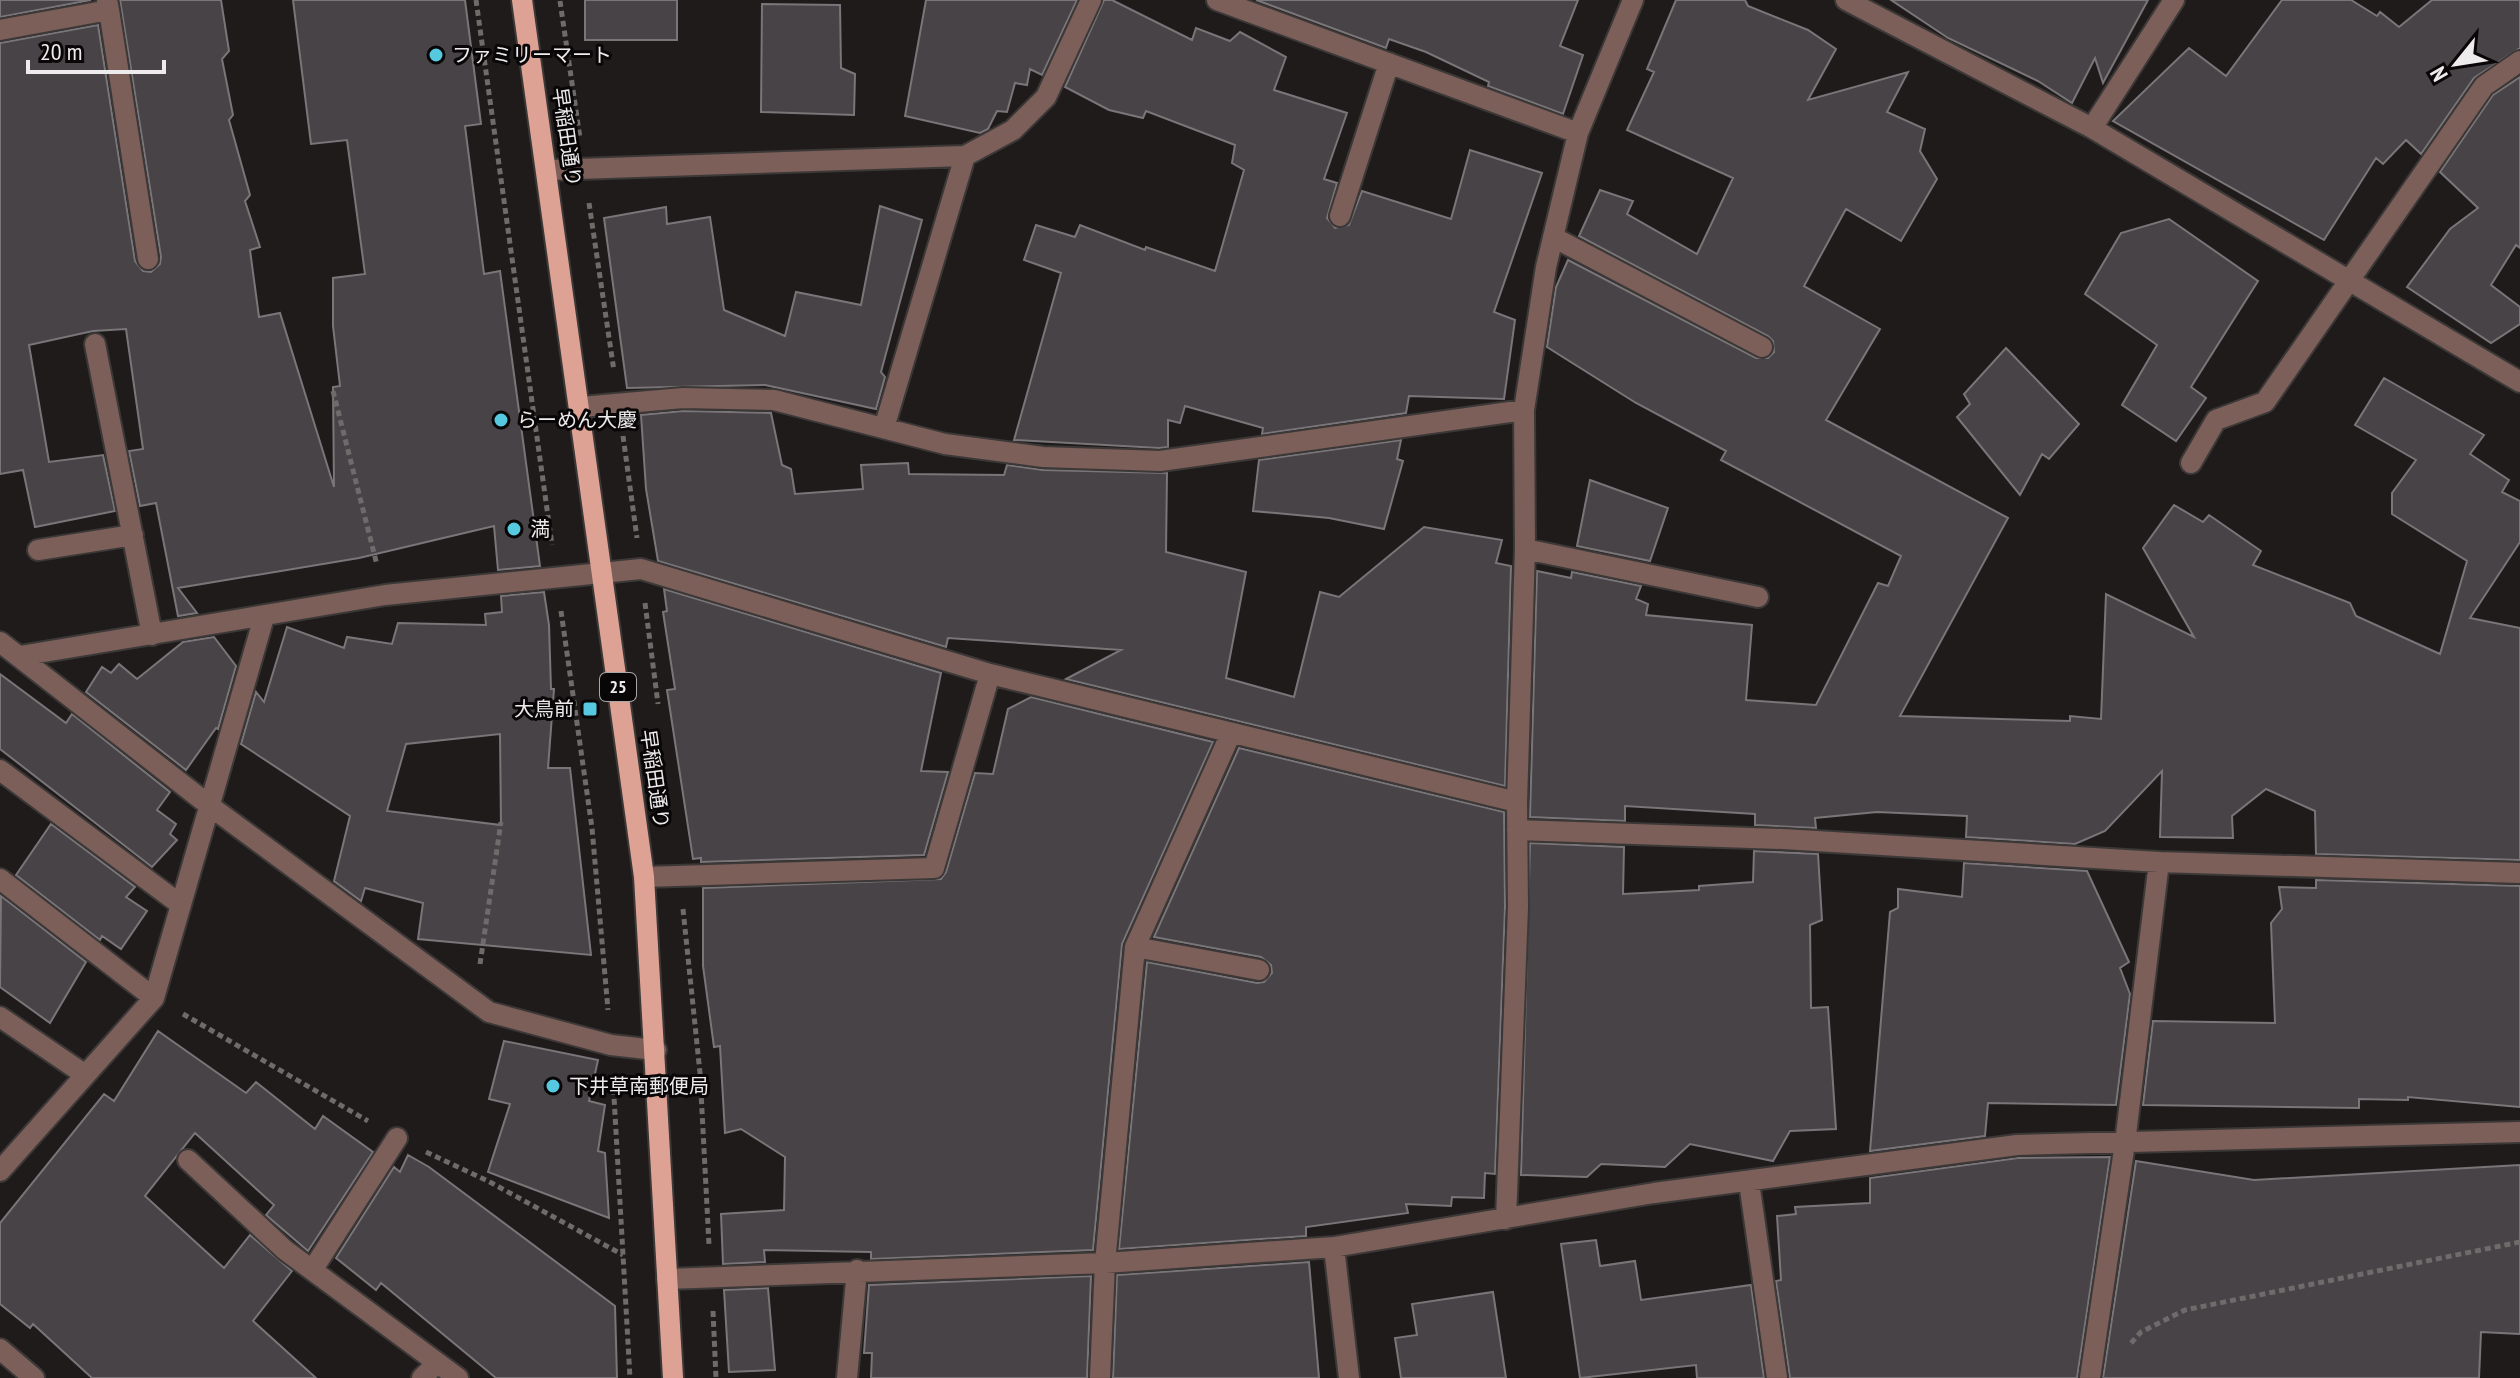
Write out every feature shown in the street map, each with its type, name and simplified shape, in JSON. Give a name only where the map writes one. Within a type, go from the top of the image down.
[{"type":"main road","name":"早稲田通り","points":[[522,0],[644,877],[673,1378]]},
{"type":"street","points":[[548,170],[965,156],[1013,130],[1046,97],[1091,0]]},
{"type":"street","points":[[1217,0],[1578,133]]},
{"type":"street","points":[[1506,1219],[1518,907],[1517,802],[1525,549],[1524,410],[1553,237],[1578,133],[1633,0]]},
{"type":"street","points":[[1846,0],[2092,128],[2520,382]]},
{"type":"street","points":[[2092,128],[2174,0]]},
{"type":"street","points":[[0,30],[108,5],[148,259]]},
{"type":"street","points":[[2191,463],[2216,420],[2265,402],[2484,86],[2520,61]]},
{"type":"street","points":[[1340,216],[1389,63]]},
{"type":"street","points":[[884,428],[965,156]]},
{"type":"street","points":[[1553,237],[1762,347]]},
{"type":"street","points":[[95,344],[152,635]]},
{"type":"street","points":[[581,407],[683,398],[774,400],[945,444],[1043,457],[1160,461],[1524,410]]},
{"type":"street","points":[[38,550],[133,535]]},
{"type":"street","points":[[1525,549],[1758,597]]},
{"type":"street","points":[[20,656],[385,595],[641,569],[990,674],[1517,802]]},
{"type":"street","points":[[0,1171],[154,998],[264,617]]},
{"type":"street","points":[[0,642],[210,806],[489,1012],[611,1045],[656,1050]]},
{"type":"street","points":[[644,877],[934,868],[990,674]]},
{"type":"street","points":[[1100,1378],[1105,1263],[1135,947],[1231,733]]},
{"type":"street","points":[[0,770],[181,905]]},
{"type":"street","points":[[1517,830],[1783,839],[2159,862],[2520,873]]},
{"type":"street","points":[[2090,1377],[2125,1143],[2159,862]]},
{"type":"street","points":[[0,879],[154,998]]},
{"type":"street","points":[[1135,947],[1259,970]]},
{"type":"street","points":[[0,1017],[84,1074]]},
{"type":"street","points":[[667,1279],[1105,1263],[1334,1247],[1654,1193],[2017,1145],[2520,1132]]},
{"type":"street","points":[[313,1269],[397,1138]]},
{"type":"street","points":[[188,1160],[285,1250],[458,1378]]},
{"type":"street","points":[[1749,1182],[1777,1378]]},
{"type":"street","points":[[1334,1247],[1349,1378]]},
{"type":"street","points":[[847,1378],[857,1270]]},
{"type":"street","points":[[0,1349],[34,1378]]},
{"type":"street","points":[[422,1378],[437,1363]]},
{"type":"path","points":[[476,0],[592,828],[611,1045],[630,1378]]},
{"type":"path","points":[[333,391],[385,595]]},
{"type":"path","points":[[475,1001],[501,822]]},
{"type":"path","points":[[2090,1377],[2104,1370],[2141,1332],[2185,1310],[2520,1242]]},
{"type":"building","points":[[0,0],[91,0],[0,17]]},
{"type":"building","points":[[120,0],[221,0],[229,51],[222,59],[233,115],[229,120],[250,195],[245,201],[260,247],[250,250],[259,317],[280,313],[334,487],[333,387],[340,386],[333,326],[333,278],[365,274],[347,140],[311,144],[293,0],[465,0],[481,124],[465,126],[484,274],[500,271],[540,566],[498,570],[494,526],[359,558],[178,588],[197,613],[178,616],[156,503],[140,506],[129,451],[143,449],[126,329],[93,331],[29,345],[49,462],[103,455],[115,511],[35,527],[23,470],[0,474],[0,43],[98,25],[135,261],[143,271],[151,272],[160,264],[161,257]]},
{"type":"building","points":[[585,0],[677,0],[677,40],[585,40]]},
{"type":"building","points":[[926,0],[1077,0],[1042,75],[1030,69],[1027,85],[1015,83],[1007,112],[997,111],[988,129],[980,133],[905,116]]},
{"type":"building","points":[[1104,0],[1112,0],[1192,40],[1196,28],[1230,41],[1240,32],[1286,57],[1274,90],[1347,113],[1324,179],[1337,183],[1327,218],[1335,228],[1349,225],[1362,191],[1451,219],[1470,150],[1542,173],[1494,312],[1515,320],[1504,399],[1409,396],[1406,413],[1262,434],[1263,428],[1185,406],[1180,423],[1168,420],[1168,447],[1159,448],[1014,440],[1061,273],[1024,260],[1036,225],[1075,237],[1080,225],[1145,250],[1146,247],[1215,271],[1244,170],[1232,163],[1235,145],[1146,111],[1143,118],[1109,110],[1065,87]]},
{"type":"building","points":[[1256,0],[1578,0],[1560,46],[1583,55],[1563,114],[1488,86],[1489,82],[1426,52],[1389,39],[1386,48]]},
{"type":"building","points":[[1676,0],[1745,0],[1748,6],[1808,30],[1836,49],[1808,100],[1908,72],[1887,112],[1925,129],[1920,151],[1937,179],[1901,241],[1846,209],[1804,286],[1880,329],[1826,420],[2008,518],[1900,716],[2070,721],[2070,716],[2101,719],[2106,594],[2194,637],[2143,548],[2174,505],[2203,522],[2209,515],[2261,551],[2253,565],[2350,603],[2356,616],[2440,654],[2467,561],[2392,514],[2392,493],[2416,460],[2355,425],[2384,378],[2484,435],[2470,454],[2509,480],[2502,492],[2520,501],[2520,542],[2470,618],[2520,628],[2520,860],[2316,854],[2315,811],[2266,789],[2232,816],[2233,838],[2160,837],[2162,771],[2105,831],[2075,844],[1966,837],[1967,816],[1877,812],[1815,818],[1816,828],[1755,825],[1755,814],[1625,806],[1625,821],[1530,817],[1537,571],[1571,578],[1572,572],[1641,586],[1636,599],[1648,604],[1646,615],[1752,625],[1746,700],[1816,705],[1878,583],[1888,586],[1901,556],[1721,460],[1726,451],[1636,403],[1547,347],[1556,287],[1568,260],[1756,358],[1768,358],[1774,352],[1773,341],[1768,336],[1579,236],[1600,190],[1633,201],[1627,214],[1697,254],[1733,178],[1627,130],[1654,72],[1647,69]]},
{"type":"building","points":[[1891,0],[2148,0],[2103,83],[2095,58],[2072,103],[2038,81],[1948,38]]},
{"type":"building","points":[[2282,0],[2351,0],[2377,16],[2380,12],[2399,27],[2432,0],[2520,0],[2520,48],[2474,78],[2421,154],[2406,140],[2383,164],[2376,158],[2324,240],[2113,121],[2189,48],[2226,76]]},
{"type":"building","points":[[762,4],[840,5],[841,68],[855,74],[854,115],[761,112]]},
{"type":"building","points":[[2520,77],[2520,248],[2516,245],[2491,285],[2520,307],[2520,324],[2491,343],[2407,287],[2450,229],[2478,208],[2440,172],[2493,95]]},
{"type":"building","points":[[880,206],[922,220],[881,372],[885,377],[876,409],[765,385],[627,388],[604,218],[666,207],[667,224],[710,217],[724,310],[785,336],[796,292],[861,305]]},
{"type":"building","points":[[2169,219],[2258,281],[2191,387],[2206,398],[2176,441],[2122,405],[2157,345],[2085,294],[2121,233]]},
{"type":"building","points":[[2006,348],[2079,424],[2049,459],[2042,454],[2020,495],[1957,417],[1970,404],[1964,394]]},
{"type":"building","points":[[683,411],[771,413],[782,465],[791,469],[795,494],[863,489],[861,465],[908,463],[909,474],[1004,475],[1007,465],[1043,470],[1167,473],[1166,552],[1246,572],[1226,678],[1294,697],[1320,592],[1339,597],[1424,527],[1502,540],[1496,563],[1511,566],[1505,786],[1066,679],[1121,650],[948,638],[946,647],[658,561],[646,489],[641,415]]},
{"type":"building","points":[[1401,440],[1397,459],[1403,461],[1384,529],[1329,518],[1253,511],[1259,460]]},
{"type":"building","points":[[1590,480],[1668,508],[1650,561],[1577,546]]},
{"type":"building","points":[[664,589],[941,673],[921,771],[948,772],[924,855],[701,862],[701,858],[693,859],[667,690],[675,689],[663,612],[667,611]]},
{"type":"building","points":[[544,592],[549,625],[551,689],[554,689],[548,768],[570,768],[591,955],[418,939],[423,903],[365,888],[361,901],[334,881],[350,816],[241,744],[256,692],[264,702],[287,627],[344,648],[347,637],[392,644],[398,623],[486,625],[485,614],[502,612],[501,596]],"holes":[[[500,734],[501,825],[387,811],[406,744]]]},
{"type":"building","points":[[214,637],[236,666],[218,729],[186,770],[86,692],[102,667],[111,673],[119,664],[137,679],[183,642]]},
{"type":"building","points":[[0,674],[66,723],[72,714],[170,792],[157,810],[176,824],[170,834],[177,840],[152,867],[0,749]]},
{"type":"building","points":[[1031,697],[1213,742],[1122,944],[1093,1250],[871,1259],[871,1252],[764,1250],[765,1262],[723,1264],[721,1214],[784,1210],[785,1157],[741,1129],[725,1133],[720,1046],[714,1047],[703,966],[703,888],[941,879],[946,872],[975,773],[993,774],[1008,709]]},
{"type":"building","points":[[1239,748],[1504,812],[1505,907],[1495,1174],[1485,1173],[1484,1198],[1452,1197],[1451,1206],[1406,1204],[1408,1213],[1306,1227],[1306,1236],[1119,1249],[1147,962],[1257,983],[1264,982],[1272,973],[1271,965],[1261,957],[1154,937]]},
{"type":"building","points":[[51,824],[135,887],[126,897],[147,911],[121,949],[102,936],[100,940],[16,875]]},
{"type":"building","points":[[1530,843],[1624,847],[1623,894],[1699,890],[1699,886],[1753,882],[1754,851],[1818,854],[1822,920],[1810,925],[1811,1008],[1828,1007],[1836,1129],[1790,1131],[1773,1161],[1690,1144],[1665,1167],[1601,1164],[1587,1177],[1521,1175]]},
{"type":"building","points":[[1964,863],[2087,871],[2129,962],[2120,968],[2130,994],[2116,1105],[1988,1103],[1985,1136],[1870,1151],[1890,912],[1898,908],[1898,889],[1962,897]]},
{"type":"building","points":[[2316,880],[2520,886],[2520,1107],[2408,1097],[2408,1100],[2359,1099],[2359,1108],[2143,1105],[2153,1021],[2275,1023],[2271,923],[2282,909],[2279,887],[2316,888]]},
{"type":"building","points":[[1,896],[86,962],[50,1023],[0,987]]},
{"type":"building","points":[[158,1031],[246,1093],[256,1082],[315,1129],[323,1116],[373,1152],[308,1251],[266,1215],[274,1205],[195,1133],[145,1196],[224,1268],[250,1235],[292,1271],[253,1321],[316,1378],[92,1378],[33,1324],[30,1328],[0,1304],[0,1223],[104,1094],[114,1101]]},
{"type":"building","points":[[504,1041],[598,1060],[589,1101],[605,1105],[598,1151],[605,1153],[609,1218],[488,1172],[510,1104],[489,1099]]},
{"type":"building","points":[[408,1155],[429,1167],[615,1306],[617,1378],[496,1378],[381,1283],[376,1290],[336,1258],[394,1167],[400,1172]]},
{"type":"building","points":[[2110,1157],[2077,1378],[1790,1378],[1776,1281],[1781,1280],[1777,1216],[1796,1214],[1795,1207],[1870,1203],[1870,1178],[2018,1158]]},
{"type":"building","points":[[2136,1161],[2254,1180],[2520,1165],[2520,1334],[2481,1332],[2479,1378],[2103,1378]]},
{"type":"building","points":[[1596,1240],[1600,1266],[1635,1261],[1641,1300],[1751,1285],[1764,1378],[1697,1378],[1696,1365],[1580,1378],[1561,1244]]},
{"type":"building","points":[[1309,1262],[1319,1378],[1113,1378],[1117,1275]]},
{"type":"building","points":[[1091,1276],[1087,1378],[871,1378],[872,1353],[864,1353],[869,1285]]},
{"type":"building","points":[[768,1288],[775,1370],[729,1372],[724,1290]]},
{"type":"building","points":[[1493,1292],[1506,1378],[1401,1378],[1395,1338],[1417,1335],[1412,1304]]},
{"type":"place","name":"ファミリーマート","points":[[436,55]]},
{"type":"place","name":"らーめん大慶","points":[[501,420]]},
{"type":"place","name":"満","points":[[514,529]]},
{"type":"place","name":"大鳥前","points":[[590,709]]},
{"type":"place","name":"下井草南郵便局","points":[[553,1086]]}]
